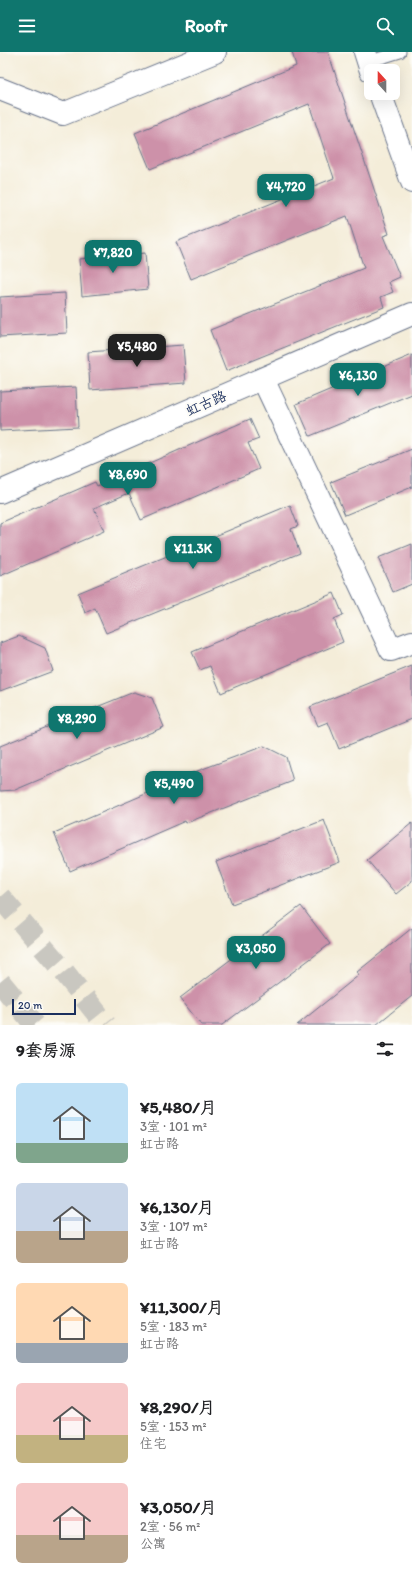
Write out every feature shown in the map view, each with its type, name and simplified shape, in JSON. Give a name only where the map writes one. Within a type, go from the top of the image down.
[{"type":"street","points":[[0,89],[64,114],[215,52]]},
{"type":"street","points":[[383,100],[412,182]]},
{"type":"street","name":"虹古路","points":[[0,492],[412,314]]},
{"type":"street","points":[[263,378],[391,650],[412,642]]},
{"type":"lane","points":[[368,62],[400,52]]},
{"type":"building","points":[[292,52],[328,52],[389,234],[383,236],[400,277],[389,282],[393,292],[381,297],[384,307],[226,371],[210,330],[364,268],[347,216],[191,279],[176,242],[334,178],[309,104],[150,169],[135,133],[296,66]]},
{"type":"building","points":[[145,253],[148,289],[82,296],[79,259]]},
{"type":"building","points":[[65,293],[67,333],[0,337],[0,297]]},
{"type":"building","points":[[183,345],[186,383],[90,390],[88,352]]},
{"type":"building","points":[[412,355],[412,394],[310,436],[296,404]]},
{"type":"building","points":[[76,387],[78,427],[0,431],[0,391]]},
{"type":"building","points":[[250,419],[259,439],[248,443],[259,469],[141,520],[129,493],[94,508],[104,531],[0,576],[0,523],[95,482],[97,486]]},
{"type":"building","points":[[412,449],[412,487],[345,515],[331,482]]},
{"type":"building","points":[[290,505],[298,526],[291,529],[300,553],[106,633],[95,608],[85,613],[78,593]]},
{"type":"building","points":[[412,544],[412,584],[393,592],[378,558]]},
{"type":"building","points":[[334,593],[343,615],[334,619],[343,642],[221,693],[210,666],[200,670],[192,652]]},
{"type":"building","points":[[19,636],[45,648],[53,671],[0,691],[0,643]]},
{"type":"building","points":[[412,666],[412,719],[339,749],[328,722],[318,726],[310,707]]},
{"type":"building","points":[[134,692],[152,698],[164,727],[15,790],[0,791],[0,746]]},
{"type":"building","points":[[264,746],[286,757],[293,781],[186,823],[185,821],[70,871],[54,833],[169,784],[168,782]]},
{"type":"building","points":[[324,820],[340,862],[232,904],[216,862]]},
{"type":"building","points":[[412,823],[412,881],[396,894],[367,860]]},
{"type":"building","points":[[301,906],[330,944],[222,1025],[201,1025],[180,998]]},
{"type":"building","points":[[412,928],[412,996],[376,1025],[297,1025],[359,975],[357,972]]},
{"type":"tunnel","points":[[0,897],[61,968],[106,1025]]},
{"type":"tunnel","points":[[0,982],[35,1025]]}]
